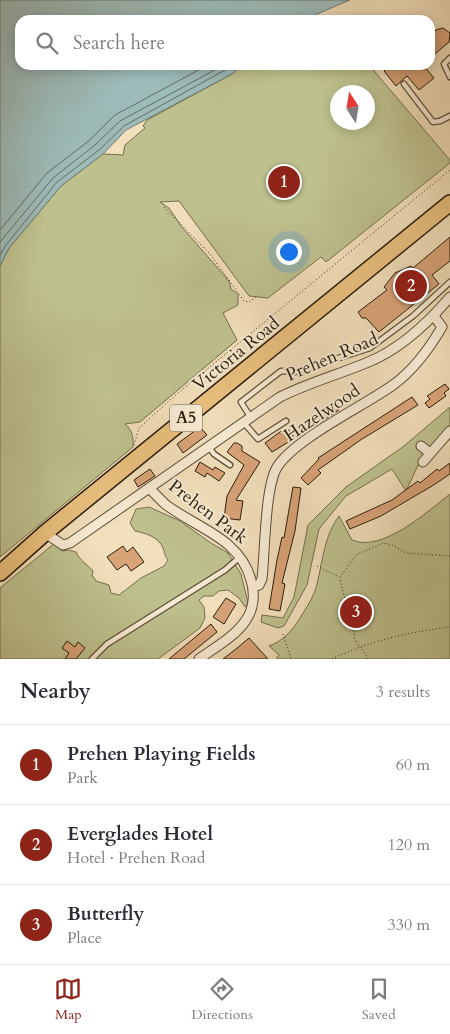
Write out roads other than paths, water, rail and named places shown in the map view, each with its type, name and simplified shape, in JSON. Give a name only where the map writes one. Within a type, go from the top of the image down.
[{"type":"highway","name":"Victoria Road","points":[[0,573],[45,533],[450,203]]},
{"type":"street","name":"Prehen Road","points":[[45,533],[63,544],[70,542],[280,397],[308,382],[367,363],[398,346],[434,316],[450,298]]},
{"type":"street","name":"Hazelwood","points":[[253,587],[259,585],[262,579],[270,487],[276,469],[295,447],[394,385],[414,366],[442,327],[434,316]]},
{"type":"street","points":[[423,462],[450,431]]},
{"type":"street","points":[[421,446],[430,453]]},
{"type":"street","name":"Prehen Park","points":[[149,488],[166,504],[227,543],[241,556],[248,566],[253,587],[253,603],[246,621],[199,659]]},
{"type":"lane","points":[[450,58],[444,64],[450,78]]},
{"type":"lane","points":[[404,84],[433,122],[450,116]]},
{"type":"lane","points":[[286,420],[258,439],[241,402],[281,371],[295,372],[370,348],[413,316],[450,282]]},
{"type":"lane","points":[[209,447],[214,454],[230,465]]},
{"type":"lane","points":[[92,659],[107,644],[225,570],[241,556]]},
{"type":"water","points":[[0,0],[350,0],[315,15],[15,15],[15,70],[236,70],[126,130],[103,154],[61,186],[9,248],[0,266]]},
{"type":"place","name":"Prehen Playing Fields","points":[[284,182]]},
{"type":"place","name":"Everglades Hotel","points":[[411,286]]},
{"type":"place","name":"Butterfly","points":[[356,612]]}]
